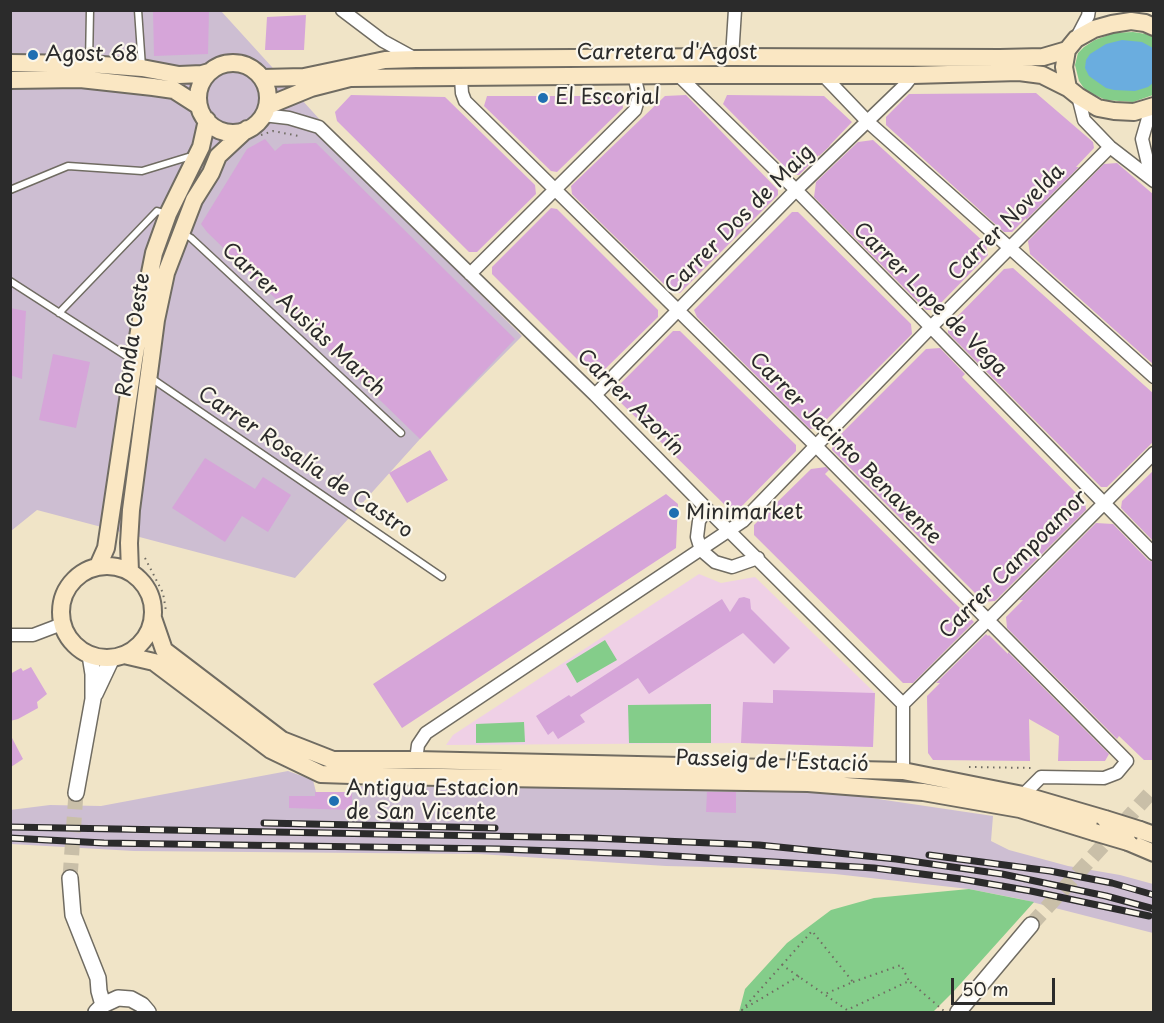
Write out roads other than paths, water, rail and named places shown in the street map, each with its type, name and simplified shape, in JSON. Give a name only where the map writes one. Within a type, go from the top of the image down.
[{"type":"main road","name":"Carretera d'Agost","points":[[262,78],[304,78],[385,60],[416,59],[1043,57],[1071,45],[1094,29],[1112,24],[1131,21],[1154,27]]},
{"type":"main road","points":[[1071,45],[1064,67],[1073,92]]},
{"type":"main road","points":[[732,57],[732,74]]},
{"type":"main road","points":[[10,63],[89,64],[142,68],[179,75],[202,74],[222,64],[237,63],[251,67],[262,78],[268,92],[265,111],[250,134],[225,132],[215,127],[203,113],[174,90],[80,79],[10,81]]},
{"type":"main road","points":[[203,113],[200,88],[209,72]]},
{"type":"main road","name":"Carretera d'Agost","points":[[265,111],[311,88],[350,78],[732,74],[913,75],[1018,72],[1042,75],[1098,108],[1134,112],[1152,107]]},
{"type":"main road","name":"Ronda Oeste","points":[[98,566],[106,548],[134,360],[154,253],[168,214],[201,147],[203,113]]},
{"type":"main road","name":"Ronda Oeste","points":[[130,572],[131,510],[156,320],[166,273],[194,200],[211,173],[218,156],[250,134]]},
{"type":"main road","points":[[160,619],[142,642],[118,656],[90,655],[73,643],[62,624],[62,600],[69,586],[86,571],[98,566],[121,568],[130,572],[142,582],[151,597],[160,619],[164,650],[282,740],[333,760],[416,760]]},
{"type":"main road","name":"Passeig de l'Estació","points":[[118,656],[154,662],[271,750],[321,774],[381,777],[808,783],[912,791],[1020,809],[1094,832],[1141,836]]},
{"type":"main road","name":"Passeig de l'Estació","points":[[416,760],[903,771],[1023,795],[1105,819],[1141,836],[1154,853]]},
{"type":"street","points":[[342,10],[383,41],[416,59]]},
{"type":"street","points":[[732,57],[735,10]]},
{"type":"street","points":[[1071,45],[1088,16],[1089,10]]},
{"type":"street","points":[[470,274],[635,110],[639,96],[634,75]]},
{"type":"street","name":"Carrer Lope de Vega","points":[[678,75],[796,190],[1154,554]]},
{"type":"street","points":[[823,75],[867,121],[1154,377]]},
{"type":"street","name":"Carrer Dos de Maig","points":[[595,394],[913,75]]},
{"type":"street","name":"Carrer Jacinto Benavente","points":[[461,78],[465,101],[816,446],[1127,761],[1117,773],[1104,778],[1041,777],[1023,795]]},
{"type":"street","points":[[1073,92],[1084,120],[1110,147],[1154,181]]},
{"type":"street","points":[[1152,107],[1142,139],[1148,164],[1154,174]]},
{"type":"street","name":"Carrer Azorín","points":[[265,111],[319,127],[595,394],[903,704]]},
{"type":"street","name":"Carrer Novelda","points":[[416,760],[418,745],[426,733],[743,521],[1110,147]]},
{"type":"street","name":"Carrer Campoamor","points":[[903,704],[1154,453]]},
{"type":"street","points":[[707,509],[699,521],[697,537],[701,550],[715,562],[732,567],[758,558]]},
{"type":"street","points":[[10,635],[33,635],[62,624]]},
{"type":"street","points":[[76,794],[93,699],[90,655]]},
{"type":"street","points":[[93,699],[118,656]]},
{"type":"street","points":[[903,704],[903,771]]},
{"type":"street","points":[[70,878],[73,915],[98,978],[100,1009],[118,998],[131,999],[142,1005],[148,1012]]},
{"type":"street","points":[[955,1012],[1031,925]]},
{"type":"street","points":[[98,978],[110,987],[118,998]]},
{"type":"lane","points":[[89,64],[90,10]]},
{"type":"lane","points":[[138,10],[142,68]]},
{"type":"lane","points":[[10,190],[68,166],[142,171],[188,157],[195,159]]},
{"type":"lane","points":[[59,313],[157,210],[168,214]]},
{"type":"lane","name":"Carrer Ausiàs March","points":[[181,233],[191,238],[401,434]]},
{"type":"lane","points":[[10,281],[134,360]]},
{"type":"lane","name":"Carrer Rosalía de Castro","points":[[148,376],[442,577]]},
{"type":"water","points":[[1122,40],[1142,42],[1153,48],[1153,83],[1148,87],[1135,91],[1114,90],[1106,88],[1089,76],[1085,68],[1090,54],[1106,44]]},
{"type":"tunnel","points":[[1031,925],[1154,789]]},
{"type":"tunnel","points":[[70,878],[76,793]]},
{"type":"railway","points":[[264,823],[495,828]]},
{"type":"railway","points":[[10,827],[591,838],[759,845],[896,859],[1002,874],[1106,896],[1154,909]]},
{"type":"railway","points":[[10,838],[104,843],[498,849],[641,854],[874,868],[1031,891],[1149,916]]},
{"type":"railway","points":[[929,855],[1050,871],[1112,883],[1154,895]]},
{"type":"place","name":"Agost 68","points":[[33,55]]},
{"type":"place","name":"El Escorial","points":[[543,98]]},
{"type":"place","name":"Minimarket","points":[[674,513]]},
{"type":"place","name":"Antigua Estacion de San Vicente","points":[[334,801]]}]
